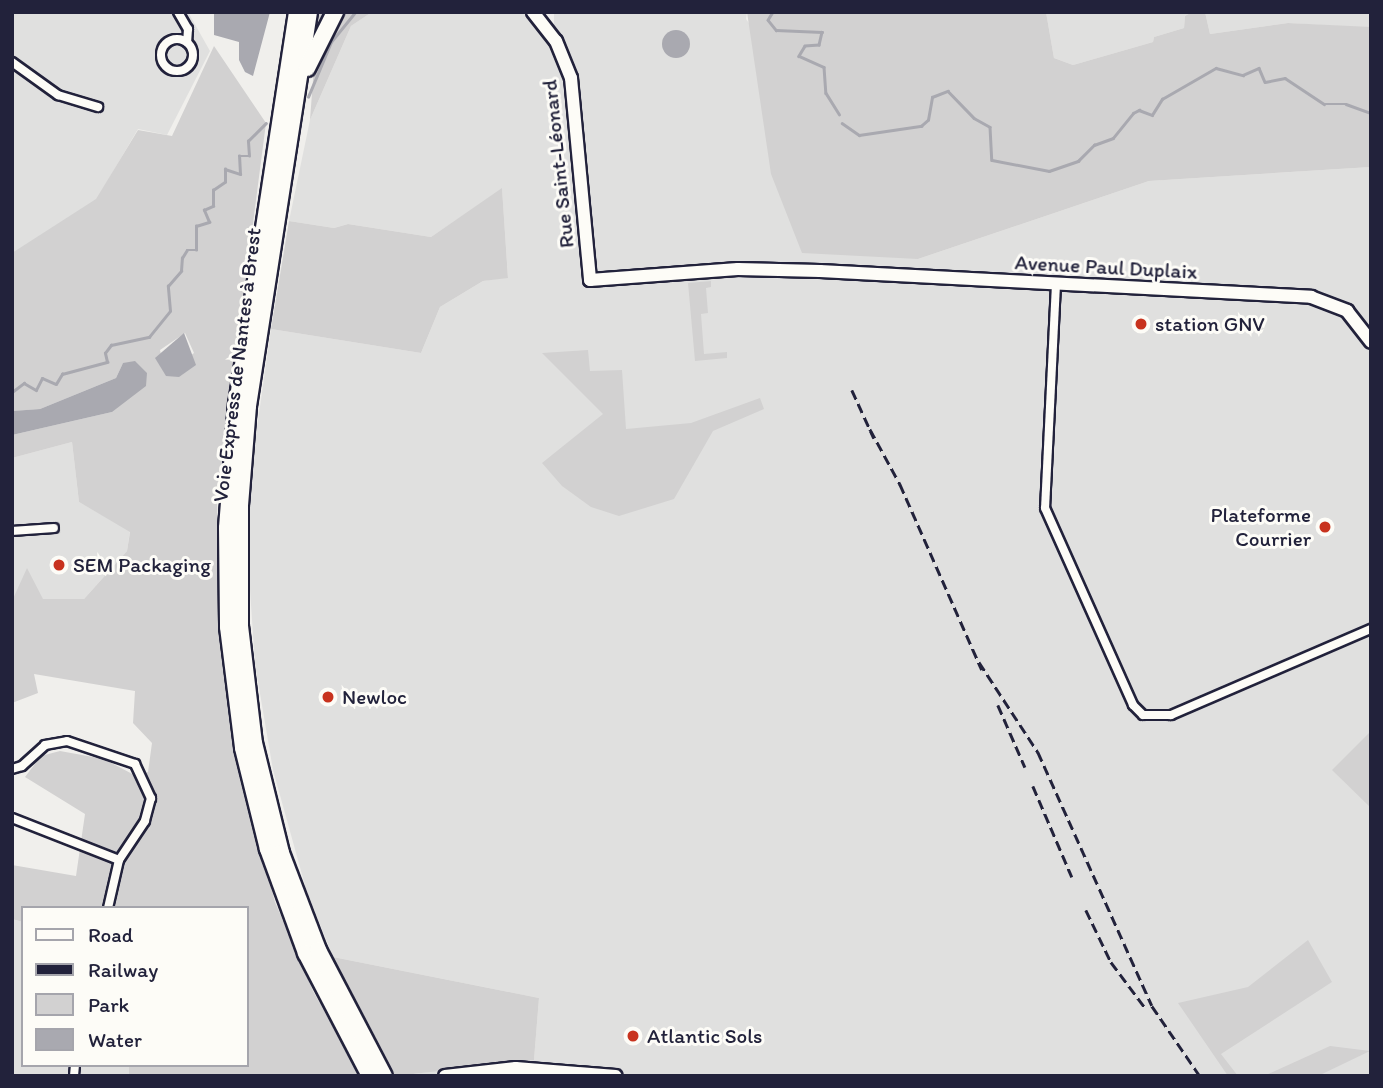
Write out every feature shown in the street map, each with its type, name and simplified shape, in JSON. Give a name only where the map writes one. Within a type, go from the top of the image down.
[{"type":"highway","name":"Voie Express de Nantes à Brest","points":[[297,12],[237,403],[227,528],[228,627],[241,736],[268,849],[306,953],[370,1076]]},
{"type":"highway","name":"Voie Express de Nantes à Brest","points":[[309,12],[244,443],[238,556],[244,674],[261,777],[292,883],[337,992],[384,1076]]},
{"type":"highway","points":[[298,83],[335,12]]},
{"type":"main road","name":"Rue Saint-Léonard","points":[[533,12],[556,41],[571,78],[590,280]]},
{"type":"main road","name":"Avenue Paul Duplaix","points":[[590,280],[738,269],[1311,297],[1347,312],[1371,342]]},
{"type":"main road","points":[[445,1076],[516,1068],[616,1076]]},
{"type":"street","points":[[178,12],[188,29],[187,42],[193,51],[192,62],[184,69],[169,68],[162,60],[164,46],[177,39],[187,42]]},
{"type":"street","points":[[12,62],[58,95],[98,107]]},
{"type":"street","points":[[1056,284],[1045,508],[1133,705],[1143,715],[1171,715],[1371,628]]},
{"type":"street","points":[[12,531],[54,528]]},
{"type":"street","points":[[12,769],[45,745],[68,741],[135,764],[151,798],[145,821],[119,860],[108,906]]},
{"type":"street","points":[[12,818],[119,860]]},
{"type":"shaded area","points":[[12,12],[188,12],[210,51],[167,135],[138,129],[94,204],[12,255]]},
{"type":"shaded area","points":[[372,12],[543,12],[554,25],[554,12],[747,12],[746,19],[918,259],[1149,181],[1371,167],[1371,1076],[404,1076],[472,1064],[534,1060],[539,998],[333,957],[306,889],[273,770],[255,664],[249,575],[249,484],[271,329],[421,353],[440,307],[483,281],[508,277],[502,189],[431,237],[348,224],[334,228],[289,221],[310,120],[351,26]]},
{"type":"shaded area","points":[[1046,12],[1192,12],[1185,16],[1184,28],[1154,37],[1153,42],[1073,65],[1054,58]]},
{"type":"shaded area","points":[[1205,12],[1371,12],[1371,28],[1288,23],[1210,34]]},
{"type":"shaded area","points":[[72,442],[79,502],[130,531],[127,551],[84,599],[12,601],[12,458]]},
{"type":"shaded area","points":[[12,919],[21,921],[21,1067],[129,1067],[129,1076],[12,1076]]},
{"type":"green space","points":[[318,12],[372,12],[351,26],[310,120]]},
{"type":"green space","points":[[747,12],[1046,12],[1054,58],[1073,65],[1153,42],[1154,37],[1184,28],[1185,16],[1192,12],[1205,12],[1210,34],[1288,23],[1371,27],[1371,167],[1149,181],[918,259],[802,253],[771,174]]},
{"type":"green space","points":[[214,46],[266,123],[217,501],[219,621],[233,749],[275,902],[313,991],[360,1076],[129,1076],[129,1067],[248,1067],[248,906],[21,906],[21,921],[12,919],[12,865],[76,876],[85,814],[25,777],[41,756],[60,751],[104,759],[138,777],[148,772],[152,743],[133,723],[135,691],[34,674],[38,693],[12,703],[12,601],[27,568],[43,599],[84,599],[127,551],[130,532],[79,502],[72,442],[12,458],[12,435],[112,412],[123,363],[116,378],[40,409],[12,411],[12,253],[96,199],[138,130],[172,136]],"holes":[[[185,333],[194,353],[165,373],[160,350]]]},
{"type":"green space","points":[[502,188],[508,278],[483,281],[440,307],[421,353],[271,329],[289,221],[334,228],[348,224],[431,237]]},
{"type":"green space","points":[[711,281],[711,287],[706,288],[708,313],[701,314],[704,354],[727,352],[727,358],[695,361],[688,283]]},
{"type":"green space","points":[[588,350],[590,371],[622,370],[626,429],[691,423],[760,398],[764,409],[713,431],[674,499],[619,516],[591,507],[562,486],[542,463],[603,414],[542,353]]},
{"type":"green space","points":[[1371,731],[1371,808],[1332,770]]},
{"type":"green space","points":[[1308,940],[1332,982],[1221,1054],[1238,1076],[1228,1076],[1178,1003],[1248,987]]},
{"type":"green space","points":[[333,957],[539,998],[534,1060],[396,1076]]},
{"type":"green space","points":[[1330,1046],[1370,1051],[1318,1076],[1264,1076]]},
{"type":"water","points":[[214,12],[270,12],[253,76],[245,72],[239,60],[239,42],[214,35]]},
{"type":"water","points":[[676,30],[686,34],[690,44],[686,54],[676,58],[666,54],[662,44],[666,34]]},
{"type":"water","points":[[184,333],[196,365],[179,377],[166,376],[155,358]]},
{"type":"water","points":[[135,361],[147,373],[146,386],[112,412],[12,435],[12,411],[40,409],[116,378],[123,363]]},
{"type":"waterway","points":[[308,97],[331,42],[355,12]]},
{"type":"waterway","points":[[773,12],[768,20],[776,30],[822,32],[819,45],[805,46],[799,56],[824,67],[826,93],[839,114]]},
{"type":"waterway","points":[[842,123],[859,135],[921,126],[928,120],[932,97],[948,91],[974,118],[990,127],[992,160],[1049,171],[1078,161],[1094,145],[1113,138],[1133,113],[1139,110],[1152,115],[1162,99],[1216,68],[1243,75],[1259,68],[1265,82],[1285,78],[1324,104],[1346,104],[1371,113]]},
{"type":"waterway","points":[[12,392],[24,383],[36,390],[42,378],[56,384],[62,374],[107,362],[105,353],[111,345],[149,337],[170,311],[168,286],[181,271],[182,258],[187,250],[196,250],[196,226],[209,222],[204,210],[213,206],[213,190],[225,182],[225,169],[240,174],[239,156],[249,156],[248,141],[266,123]]},
{"type":"railway","points":[[852,390],[874,438]]},
{"type":"railway","points":[[870,429],[900,484],[982,670]]},
{"type":"railway","points":[[979,662],[1038,752],[1152,1006],[1200,1076]]},
{"type":"railway","points":[[998,705],[1025,767]]},
{"type":"railway","points":[[1033,786],[1072,877]]},
{"type":"railway","points":[[1086,910],[1111,962],[1146,1009]]},
{"type":"place","name":"station GNV","points":[[1141,324]]},
{"type":"place","name":"Plateforme Courrier","points":[[1325,527]]},
{"type":"place","name":"SEM Packaging","points":[[59,565]]},
{"type":"place","name":"Newloc","points":[[328,697]]},
{"type":"place","name":"Atlantic Sols","points":[[633,1036]]}]
